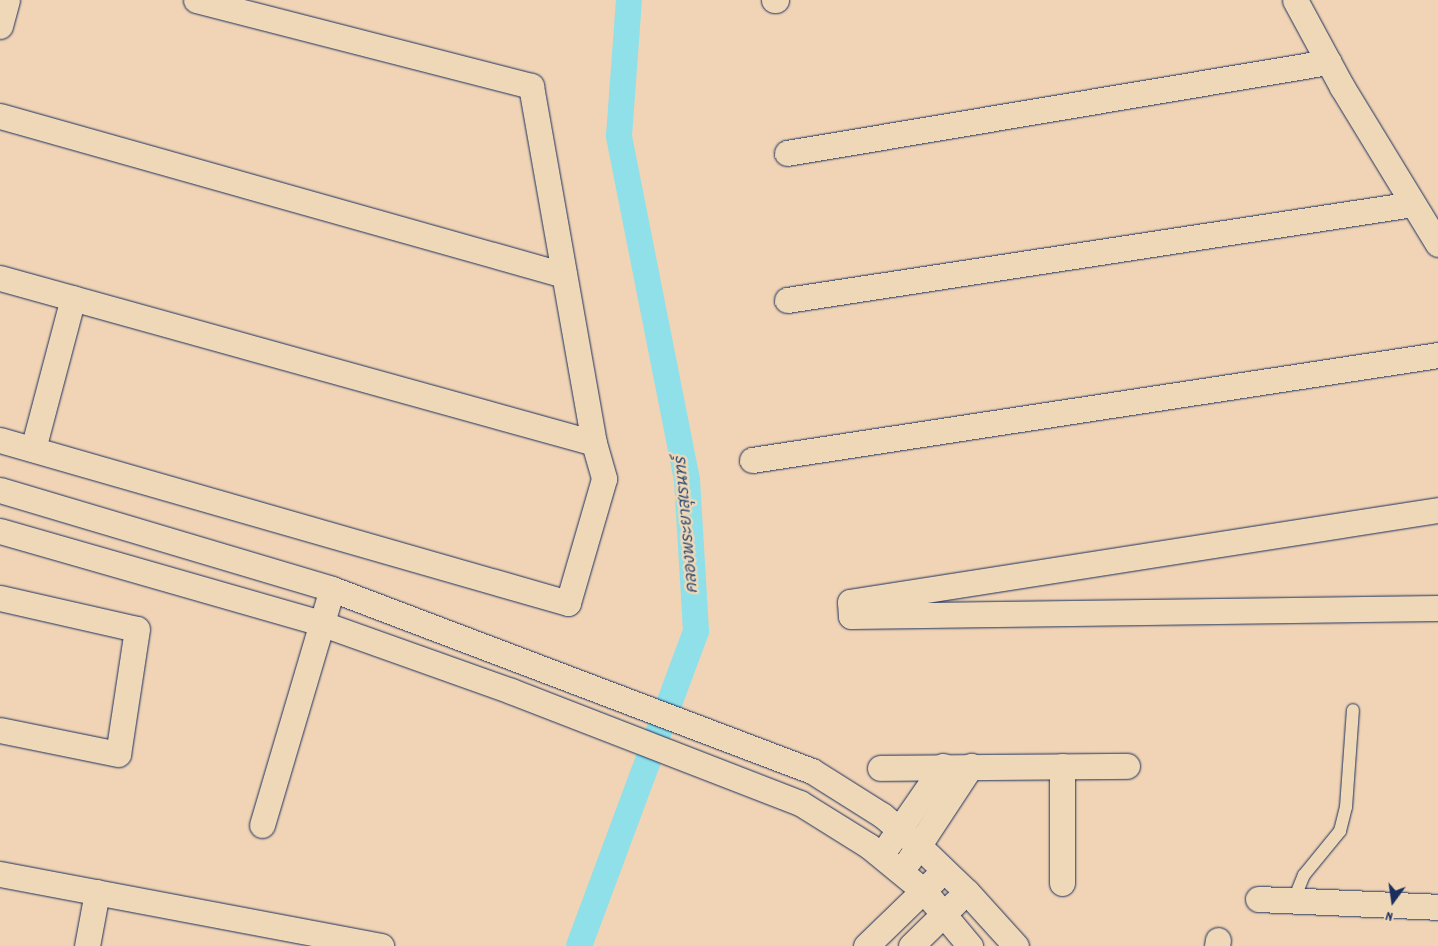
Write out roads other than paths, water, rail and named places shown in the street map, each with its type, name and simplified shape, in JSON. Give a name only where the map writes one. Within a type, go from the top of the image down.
[{"type":"street","points":[[0,26],[8,0]]},
{"type":"street","points":[[0,440],[568,603],[604,479],[594,443],[531,86],[196,0]]},
{"type":"street","points":[[1295,0],[1328,62],[1438,244]]},
{"type":"street","points":[[787,153],[1328,62]]},
{"type":"street","points":[[0,116],[564,275]]},
{"type":"street","points":[[787,300],[1414,204]]},
{"type":"street","points":[[0,278],[594,443]]},
{"type":"street","points":[[33,449],[73,298]]},
{"type":"street","points":[[752,460],[1438,355]]},
{"type":"street","points":[[0,490],[332,589],[812,771],[882,815],[919,846],[967,892],[1016,946]]},
{"type":"street","points":[[1438,510],[850,602],[851,616],[1438,608]]},
{"type":"street","points":[[0,531],[320,623],[511,691],[800,803],[880,855],[924,891],[970,946]]},
{"type":"street","points":[[262,825],[320,623],[332,589]]},
{"type":"street","points":[[0,598],[137,629],[118,754],[0,730]]},
{"type":"street","points":[[880,855],[900,830],[943,766]]},
{"type":"street","points":[[900,871],[919,846],[971,766]]},
{"type":"street","points":[[1062,766],[1062,883]]},
{"type":"street","points":[[880,768],[1127,766]]},
{"type":"street","points":[[866,946],[944,870]]},
{"type":"street","points":[[0,874],[381,946]]},
{"type":"street","points":[[87,946],[97,892]]},
{"type":"street","points":[[911,946],[967,892]]},
{"type":"street","points":[[1258,899],[1438,907]]},
{"type":"lane","points":[[1293,902],[1307,870],[1327,850],[1340,831],[1346,807],[1353,710]]},
{"type":"waterway","name":"คลองพระยาสุเรนทร์","points":[[579,946],[696,631],[687,480],[619,136],[629,0]]}]
